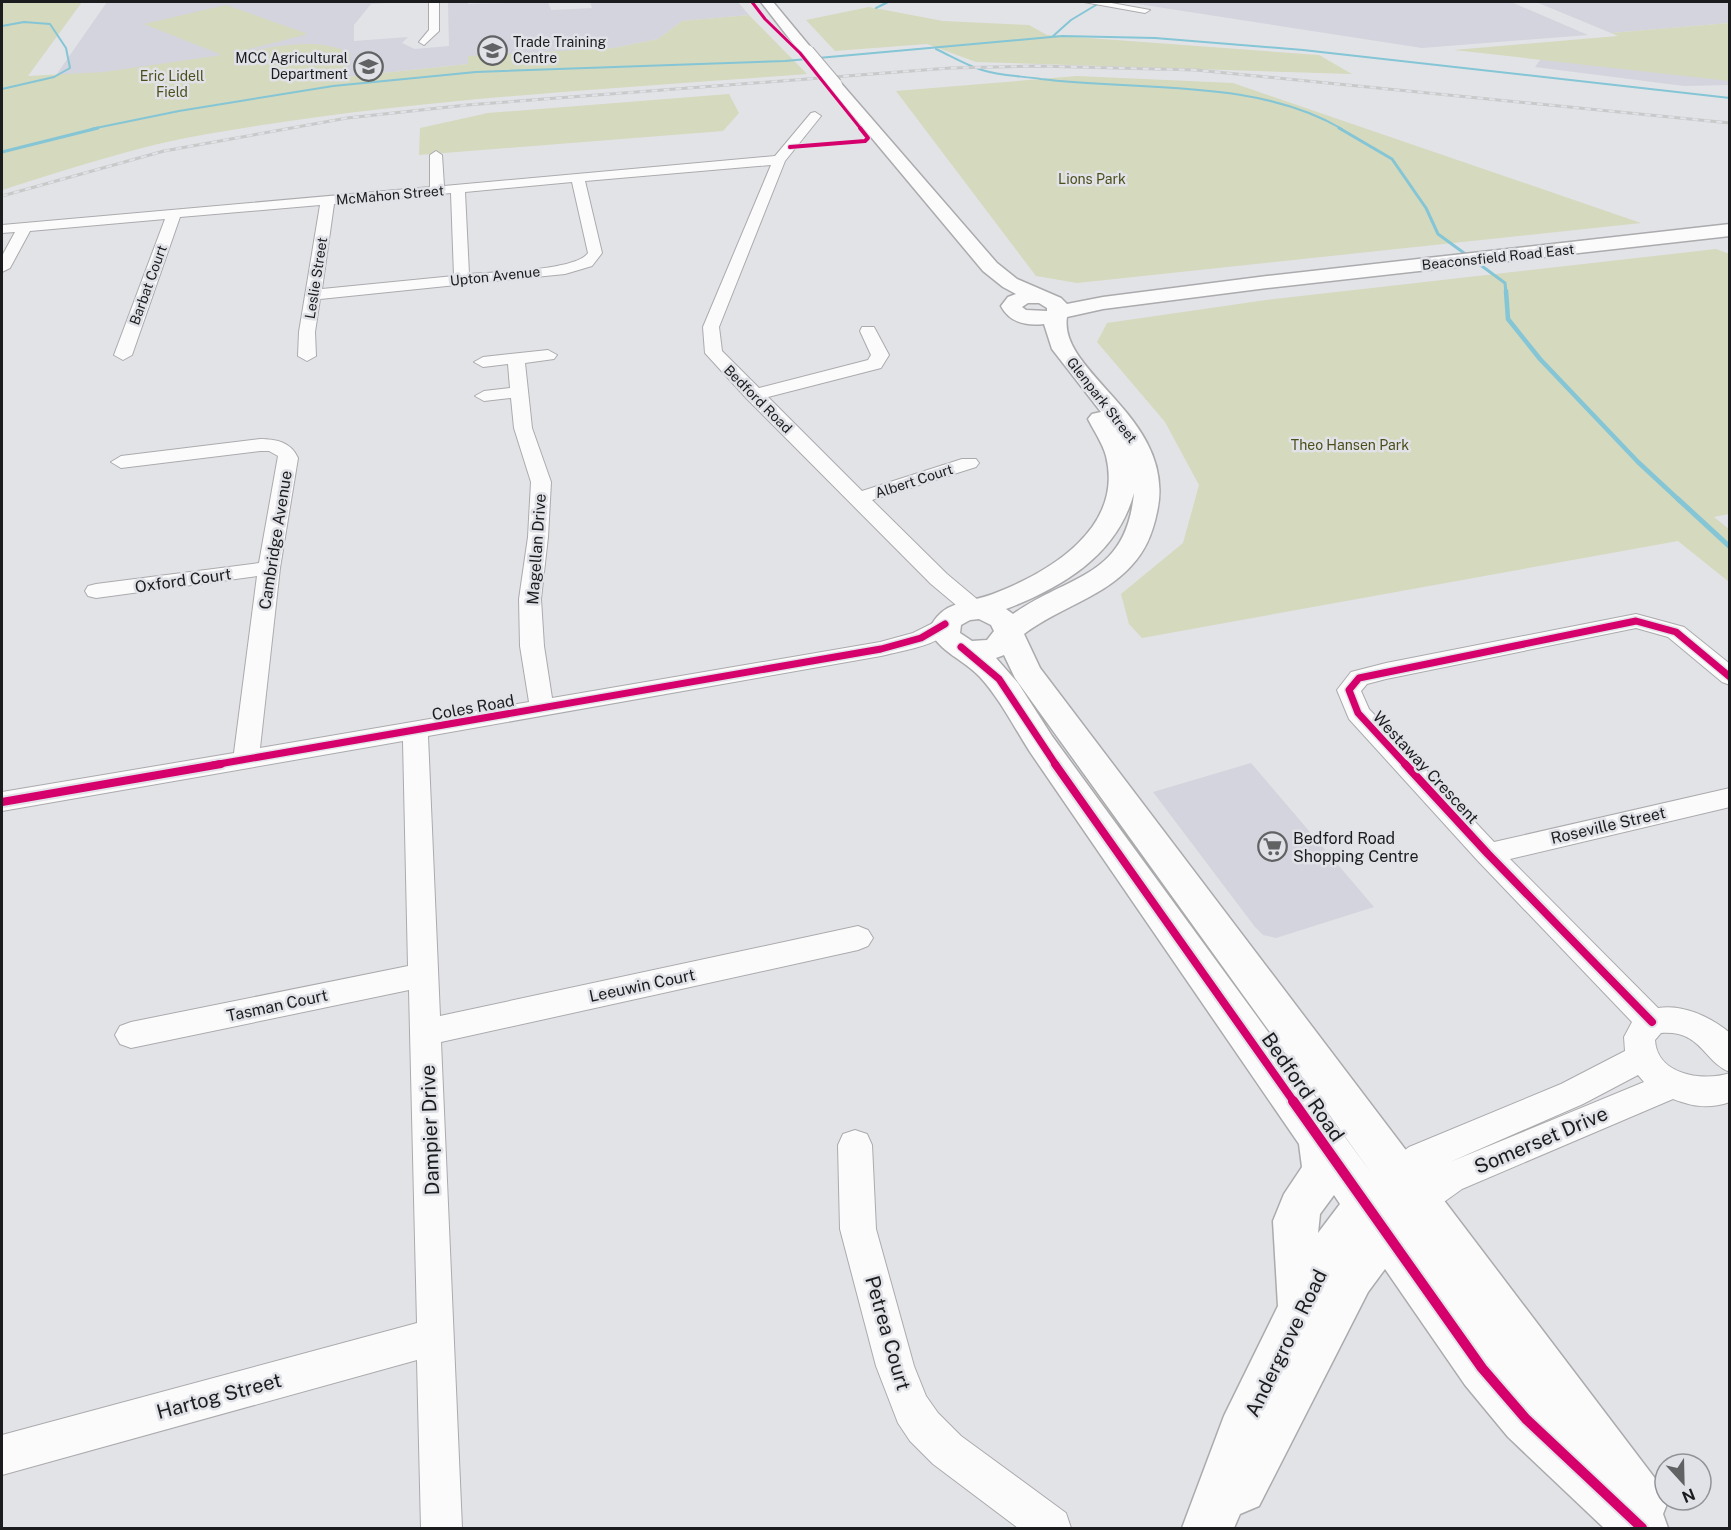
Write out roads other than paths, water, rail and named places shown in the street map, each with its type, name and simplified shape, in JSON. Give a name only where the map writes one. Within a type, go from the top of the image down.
[{"type":"street","points":[[424,42],[434,31],[435,2]]},
{"type":"street","name":"Glenpark Street","points":[[767,2],[907,171],[995,272],[1050,306],[1063,349],[1133,437],[1141,451],[1148,475],[1146,498],[1136,541],[1116,567],[1098,581],[1049,604],[993,621]]},
{"type":"street","points":[[1091,2],[1132,4],[1145,10]]},
{"type":"street","name":"Bedford Road","points":[[815,116],[779,160],[711,327],[710,336],[714,353],[753,395],[939,579],[993,621],[1391,1204],[1658,1528]]},
{"type":"street","points":[[436,155],[437,190]]},
{"type":"street","name":"McMahon Street","points":[[2,229],[779,160]]},
{"type":"street","name":"Glenpark Street","points":[[907,171],[968,260],[1008,292],[1017,311],[1040,328],[1043,348],[1099,417],[1113,441],[1123,482],[1119,506],[1100,540],[1068,566],[1021,593],[993,621]]},
{"type":"street","name":"Upton Avenue","points":[[313,295],[565,269],[592,259],[595,253],[578,178]]},
{"type":"street","points":[[458,189],[462,279]]},
{"type":"street","name":"Leslie Street","points":[[307,356],[307,332],[328,200]]},
{"type":"street","name":"Barbat Court","points":[[123,355],[174,214]]},
{"type":"street","points":[[2,268],[25,227]]},
{"type":"street","name":"Beaconsfield Road East","points":[[1017,311],[1023,298],[1050,306],[1103,303],[1267,282],[1730,230]]},
{"type":"street","points":[[968,260],[998,294],[1004,314],[1028,328],[1043,348]]},
{"type":"street","points":[[753,395],[884,364],[868,331]]},
{"type":"street","points":[[483,362],[548,355]]},
{"type":"street","name":"Magellan Drive","points":[[516,358],[525,435],[541,482],[538,537],[530,599],[532,646],[542,708]]},
{"type":"street","points":[[484,396],[519,392]]},
{"type":"street","name":"Cambridge Avenue","points":[[122,462],[260,445],[280,448],[288,458],[269,568],[246,758]]},
{"type":"street","name":"Albert Court","points":[[859,498],[969,463]]},
{"type":"street","name":"Oxford Court","points":[[96,591],[269,568]]},
{"type":"street","points":[[939,579],[952,635],[978,651],[991,649],[1005,640],[993,621],[954,615],[952,635]]},
{"type":"street","name":"Westaway Crescent","points":[[1652,1022],[1488,854],[1358,713],[1349,690],[1359,678],[1636,621],[1676,632],[1730,677]]},
{"type":"street","name":"Bedford Road","points":[[952,635],[1000,678],[1038,739],[1317,1135],[1391,1204],[1482,1368],[1509,1401],[1642,1528]]},
{"type":"street","name":"Coles Road","points":[[2,802],[952,635]]},
{"type":"street","name":"Dampier Drive","points":[[414,731],[442,1528]]},
{"type":"street","name":"Roseville Street","points":[[1488,854],[1730,798]]},
{"type":"street","name":"Leeuwin Court","points":[[426,1032],[858,938]]},
{"type":"street","name":"Tasman Court","points":[[131,1035],[423,975]]},
{"type":"street","points":[[1727,1093],[1698,1094],[1672,1085],[1660,1077],[1643,1057],[1639,1042],[1642,1030],[1652,1022],[1677,1020],[1706,1032],[1729,1054]]},
{"type":"street","name":"Somerset Drive","points":[[1391,1204],[1432,1153],[1572,1094],[1643,1057]]},
{"type":"street","name":"Somerset Drive","points":[[1391,1204],[1672,1085]]},
{"type":"street","points":[[1296,1323],[1303,1292],[1296,1222],[1303,1201],[1317,1184],[1323,1172],[1324,1154],[1317,1135]]},
{"type":"street","name":"Petrea Court","points":[[855,1145],[858,1229],[892,1357],[912,1409],[924,1427],[947,1450],[1051,1528]]},
{"type":"street","name":"Andergrove Road","points":[[1208,1528],[1242,1434],[1332,1250],[1391,1204]]},
{"type":"street","name":"Andergrove Road","points":[[1220,1528],[1391,1204]]},
{"type":"street","name":"Hartog Street","points":[[2,1455],[436,1336]]},
{"type":"waterway","points":[[876,8],[888,2]]},
{"type":"waterway","points":[[1052,37],[1071,20],[1101,2]]},
{"type":"waterway","points":[[2,26],[24,22],[50,24],[66,48],[70,68],[54,77],[2,89]]},
{"type":"waterway","points":[[91,129],[179,111],[333,86],[476,72],[785,61],[1052,37]]},
{"type":"waterway","points":[[1052,37],[1155,38],[1303,50],[1730,98]]},
{"type":"waterway","points":[[936,49],[976,68],[1004,75],[1078,83],[1195,89],[1272,101],[1308,113],[1342,129]]},
{"type":"waterway","points":[[2,152],[98,128]]},
{"type":"waterway","points":[[1339,128],[1392,159],[1426,208],[1438,234],[1505,283],[1506,293]]},
{"type":"waterway","points":[[1506,291],[1508,319],[1540,359],[1638,462],[1680,501]]},
{"type":"waterway","points":[[1678,499],[1730,547]]},
{"type":"railway","points":[[2,196],[164,151],[347,118],[467,105],[950,68],[1036,66],[1196,70],[1730,123]]},
{"type":"place","name":"Trade Training Centre","points":[[492,50]]},
{"type":"place","name":"MCC Agricultural Department","points":[[369,66]]},
{"type":"place","name":"Bedford Road Shopping Centre","points":[[1272,847]]},
{"type":"park label","name":"Eric Lidell Field","points":[[172,84]]},
{"type":"park label","name":"Lions Park","points":[[1092,179]]},
{"type":"park label","name":"Theo Hansen Park","points":[[1350,445]]}]
